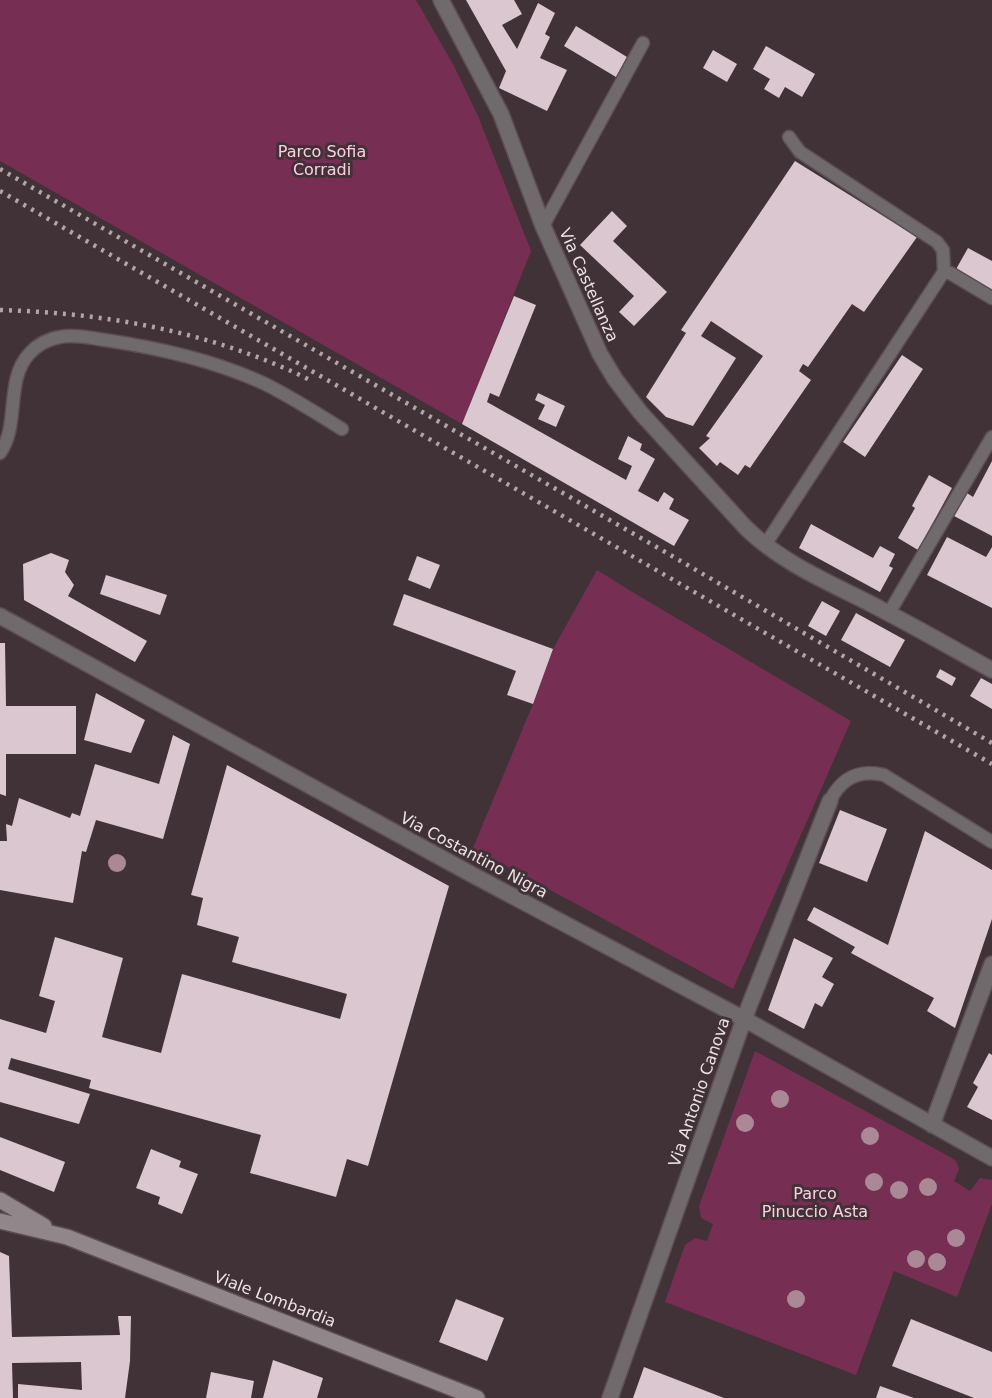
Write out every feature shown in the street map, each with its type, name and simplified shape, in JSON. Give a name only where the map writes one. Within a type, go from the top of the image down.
[{"type":"street","name":"Via Castellanza","points":[[441,0],[501,114],[543,226],[594,343],[615,379],[651,424],[746,528],[784,559],[992,670]]},
{"type":"street","name":"Via Costantino Nigra","points":[[0,616],[471,874],[744,1019],[992,1158]]},
{"type":"street","name":"Via Antonio Canova","points":[[610,1398],[744,1019],[830,801]]},
{"type":"street","points":[[932,1125],[992,964]]},
{"type":"street","name":"Viale Lombardia","points":[[0,1200],[60,1235]]},
{"type":"street","name":"Viale Lombardia","points":[[0,1221],[60,1235],[477,1398]]},
{"type":"lane","points":[[543,226],[643,43]]},
{"type":"lane","points":[[765,545],[944,272],[943,249],[937,242],[800,152],[789,137]]},
{"type":"lane","points":[[944,272],[950,273],[992,298]]},
{"type":"lane","points":[[0,453],[5,445],[18,375],[25,359],[39,345],[49,340],[73,336],[148,347],[232,370],[264,384],[342,429]]},
{"type":"lane","points":[[889,613],[992,436]]},
{"type":"lane","points":[[830,801],[836,790],[854,775],[865,773],[884,775],[992,842]]},
{"type":"green space","name":"Parco Sofia Corradi","points":[[0,0],[416,0],[454,66],[478,116],[531,251],[462,424],[0,161]]},
{"type":"green space","points":[[597,570],[851,721],[733,989],[473,848],[533,704],[553,649]]},
{"type":"green space","name":"Parco Pinuccio Asta","points":[[755,1051],[952,1158],[959,1169],[954,1181],[970,1191],[980,1178],[992,1180],[992,1204],[957,1297],[894,1271],[856,1375],[665,1302],[685,1245],[695,1238],[707,1241],[713,1224],[701,1218],[699,1206]]},
{"type":"building","points":[[466,0],[514,0],[522,14],[502,25],[517,49],[538,3],[555,13],[545,34],[550,37],[540,58],[567,70],[547,111],[499,88],[506,71]]},
{"type":"building","points":[[576,26],[627,57],[616,77],[564,46]]},
{"type":"building","points":[[766,46],[815,74],[802,97],[785,87],[779,98],[764,89],[770,79],[753,69]]},
{"type":"building","points":[[713,50],[737,64],[727,82],[703,68]]},
{"type":"building","points":[[795,161],[917,237],[864,312],[852,304],[808,367],[803,364],[799,371],[811,380],[750,468],[745,465],[738,475],[720,462],[717,466],[699,448],[710,438],[706,436],[763,356],[711,321],[701,336],[736,358],[693,426],[666,417],[646,397],[686,333],[681,330]]},
{"type":"building","points":[[612,211],[627,226],[613,241],[667,292],[634,326],[619,312],[634,296],[580,245]]},
{"type":"building","points":[[968,248],[992,261],[992,292],[955,271]]},
{"type":"building","points":[[514,296],[536,305],[499,397],[490,393],[487,402],[626,480],[632,466],[618,459],[628,436],[642,444],[640,450],[655,459],[638,491],[658,502],[664,492],[674,499],[669,509],[689,520],[674,546],[462,424]]},
{"type":"building","points":[[902,355],[923,369],[865,457],[843,442]]},
{"type":"building","points":[[538,393],[565,406],[556,427],[538,419],[545,405],[535,400]]},
{"type":"building","points":[[992,461],[992,536],[954,516],[967,493],[973,497]]},
{"type":"building","points":[[929,475],[952,488],[918,550],[898,538],[915,508],[912,506]]},
{"type":"building","points":[[811,524],[873,558],[880,546],[895,554],[889,566],[893,568],[880,592],[799,548]]},
{"type":"building","points":[[947,537],[986,557],[992,547],[992,608],[927,575]]},
{"type":"building","points":[[51,553],[69,560],[65,572],[74,585],[68,596],[147,641],[135,662],[24,600],[23,564]]},
{"type":"building","points":[[417,556],[440,565],[430,589],[408,580]]},
{"type":"building","points":[[106,575],[167,595],[160,615],[100,594]]},
{"type":"building","points":[[404,594],[553,649],[533,704],[507,695],[516,671],[393,625]]},
{"type":"building","points":[[822,601],[840,611],[826,636],[808,626]]},
{"type":"building","points":[[856,613],[905,640],[890,667],[841,640]]},
{"type":"building","points":[[0,643],[5,643],[6,706],[76,706],[76,754],[6,754],[6,796],[0,794]]},
{"type":"building","points":[[940,669],[956,678],[952,686],[936,677]]},
{"type":"building","points":[[981,678],[992,684],[992,709],[970,696]]},
{"type":"building","points":[[96,693],[145,720],[131,753],[84,740]]},
{"type":"building","points":[[173,735],[190,744],[163,839],[96,820],[86,852],[82,851],[73,903],[0,890],[0,841],[7,841],[6,824],[12,826],[19,798],[70,818],[72,813],[80,816],[95,764],[159,784]]},
{"type":"building","points":[[227,765],[449,886],[368,1166],[347,1159],[336,1197],[250,1173],[261,1135],[89,1088],[91,1080],[11,1058],[8,1069],[90,1094],[79,1124],[0,1102],[0,1019],[46,1033],[55,1001],[39,996],[55,937],[123,958],[102,1037],[161,1053],[182,974],[340,1019],[347,994],[232,962],[239,937],[197,925],[203,898],[191,895]]},
{"type":"building","points":[[840,810],[887,829],[867,882],[819,863]]},
{"type":"building","points":[[925,831],[992,870],[992,919],[955,1028],[927,1011],[934,998],[851,953],[855,947],[807,920],[814,907],[888,945]]},
{"type":"building","points":[[794,938],[833,958],[822,977],[834,984],[822,1007],[815,1003],[804,1029],[768,1010]]},
{"type":"building","points":[[989,1053],[992,1055],[992,1120],[967,1107],[978,1087],[973,1083]]},
{"type":"building","points":[[0,1137],[65,1162],[54,1192],[0,1170]]},
{"type":"building","points":[[151,1149],[181,1161],[179,1167],[198,1174],[182,1214],[158,1204],[160,1197],[136,1188]]},
{"type":"building","points":[[0,1252],[9,1256],[12,1337],[120,1335],[118,1316],[131,1316],[130,1361],[125,1398],[18,1398],[18,1384],[82,1390],[81,1362],[12,1363],[13,1398],[0,1398]]},
{"type":"building","points":[[456,1299],[504,1318],[487,1361],[439,1342]]},
{"type":"building","points":[[911,1319],[992,1352],[992,1398],[974,1398],[892,1366]]},
{"type":"building","points":[[273,1360],[323,1378],[317,1398],[263,1398]]},
{"type":"building","points":[[644,1367],[724,1398],[633,1398]]},
{"type":"building","points":[[211,1372],[254,1381],[251,1398],[206,1398]]},
{"type":"building","points":[[880,1386],[914,1398],[876,1398]]},
{"type":"railway","points":[[0,169],[992,743]]},
{"type":"railway","points":[[0,191],[992,764]]},
{"type":"railway","points":[[0,310],[80,315],[159,328],[236,349],[310,380]]}]
